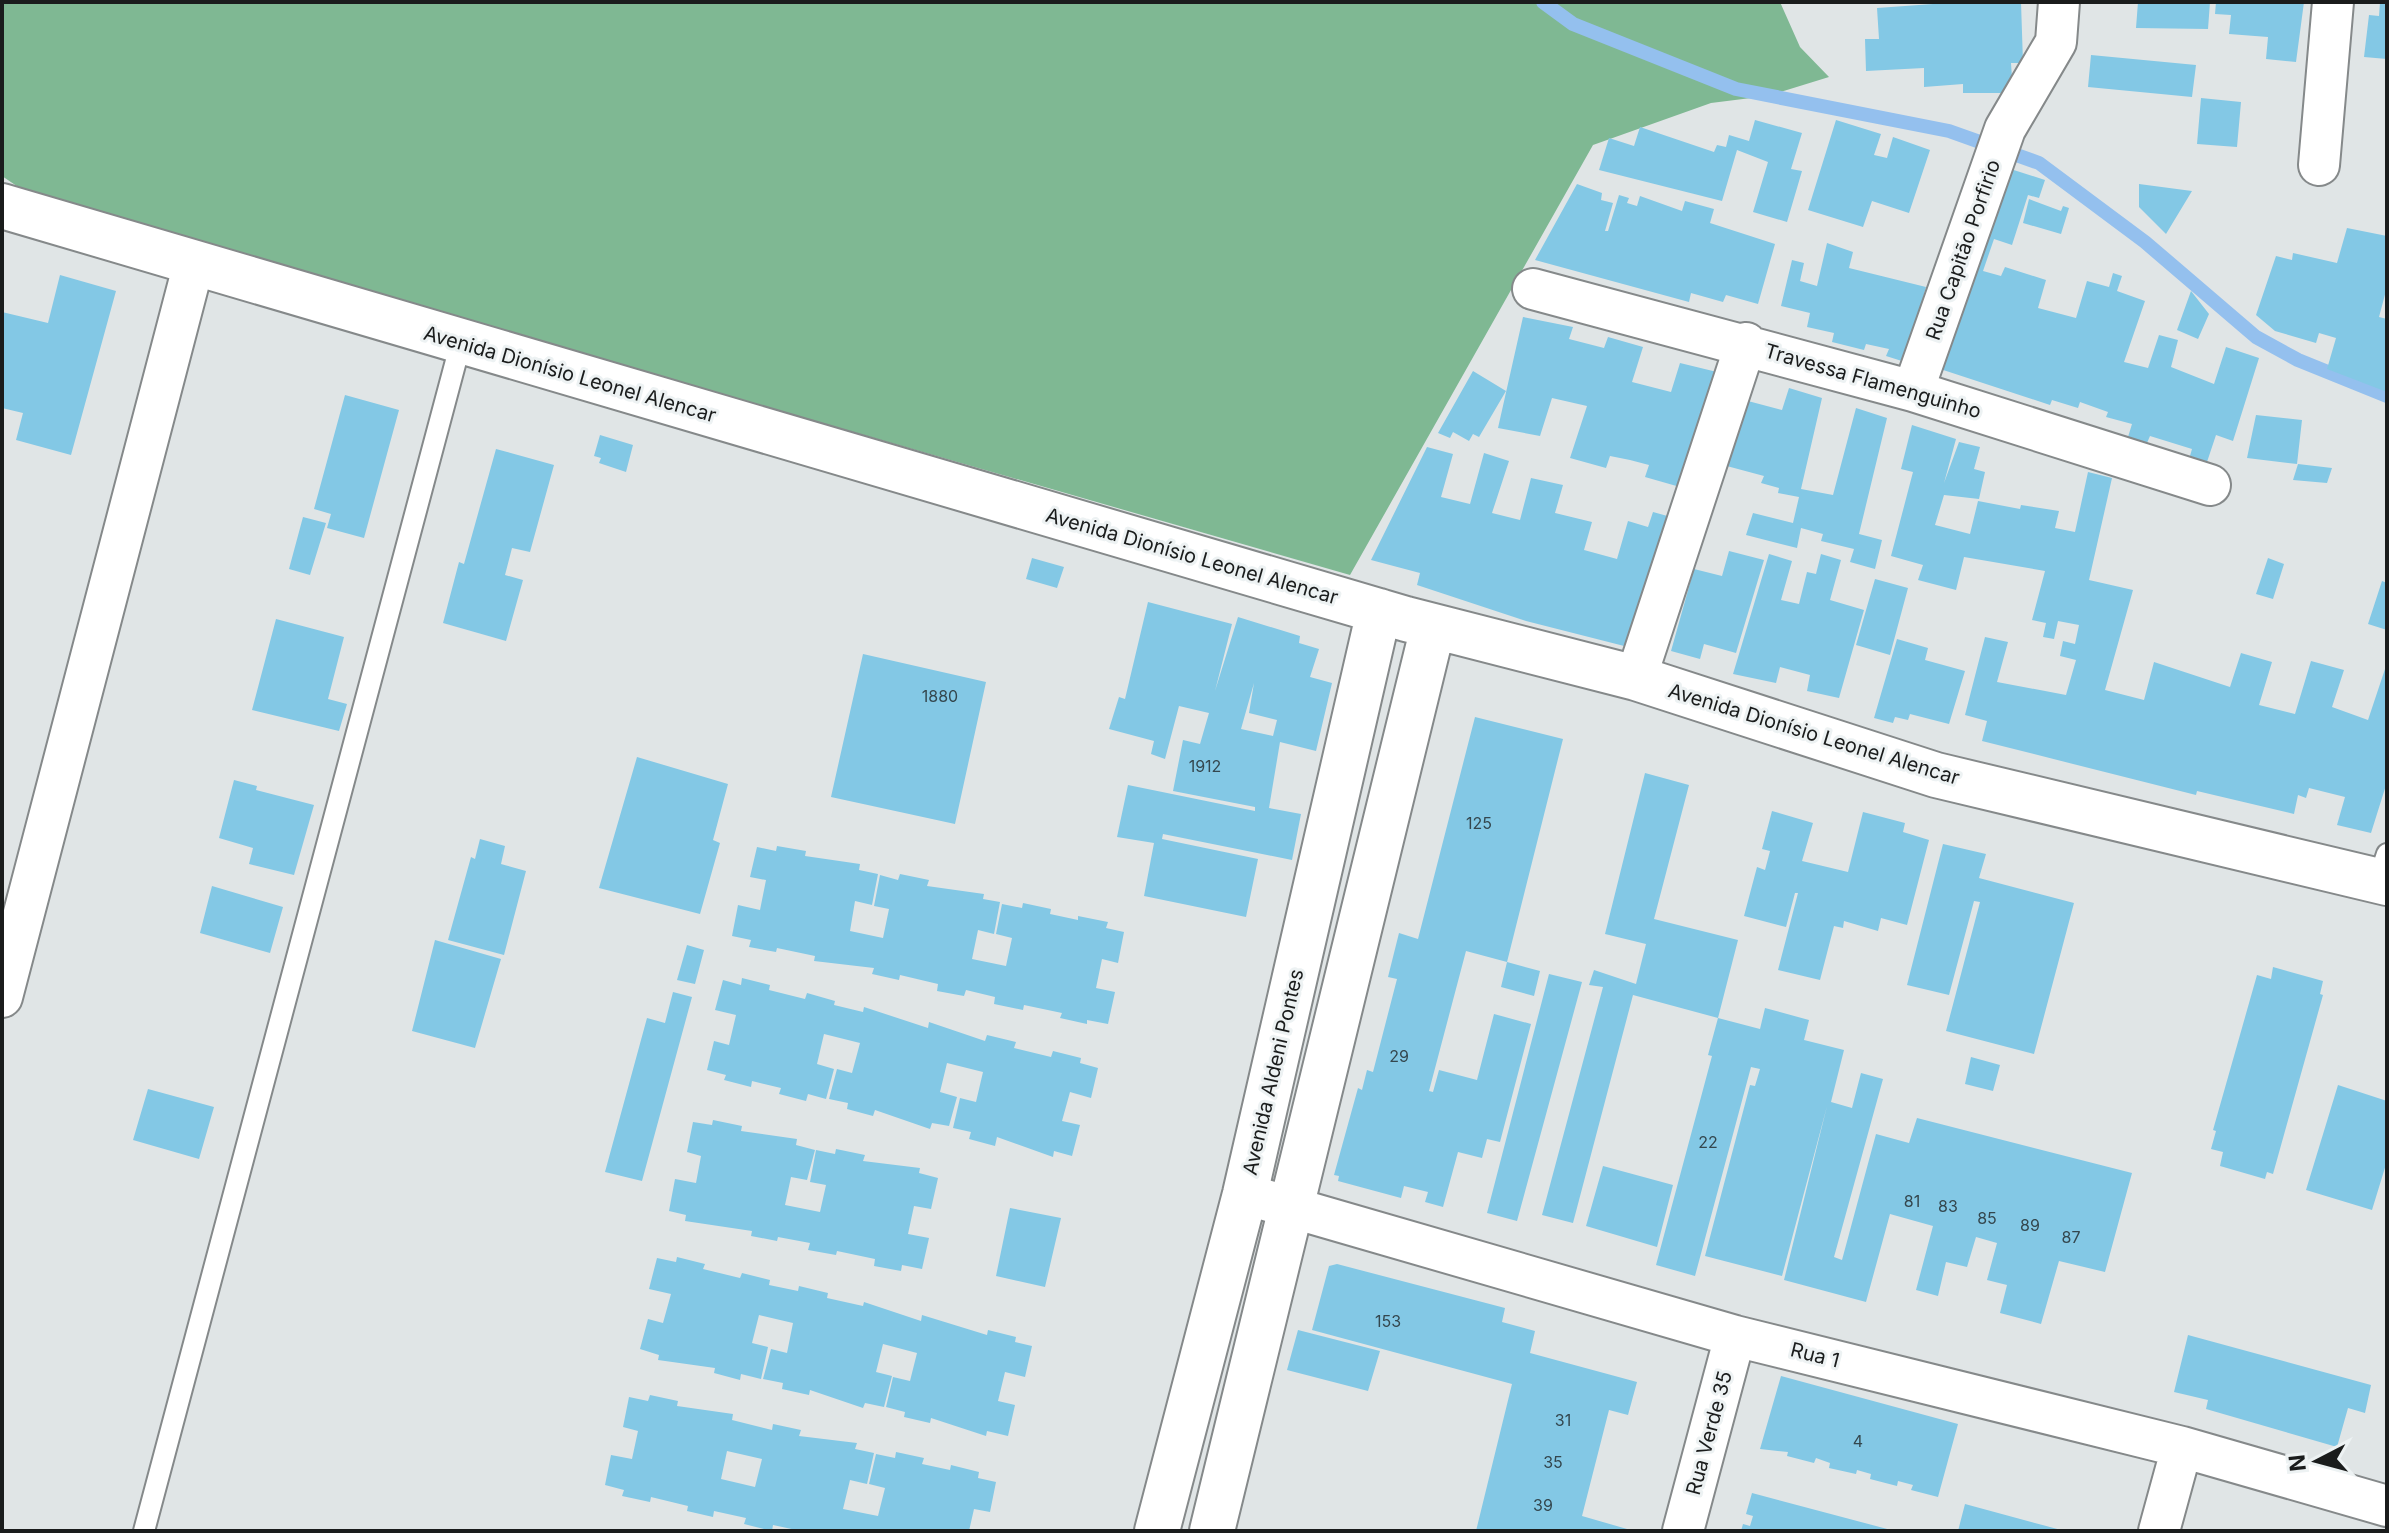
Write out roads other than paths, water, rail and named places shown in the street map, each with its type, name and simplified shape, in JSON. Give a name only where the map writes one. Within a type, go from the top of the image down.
[{"type":"main road","name":"Avenida Dionísio Leonel Alencar","points":[[2,206],[1433,627],[1636,678],[1936,775],[2384,873]]},
{"type":"main road","name":"Avenida Aldeni Pontes","points":[[1157,1531],[1245,1194],[1379,611]]},
{"type":"main road","points":[[1212,1531],[1433,627]]},
{"type":"street","name":"Rua Capitão Porfirio","points":[[1913,391],[1993,161],[2016,110],[2056,42],[2059,2]]},
{"type":"street","points":[[2319,165],[2333,2]]},
{"type":"street","points":[[2,997],[194,263]]},
{"type":"street","name":"Travessa Flamenguinho","points":[[1533,289],[1746,343],[1913,391],[2210,485]]},
{"type":"street","points":[[1636,678],[1746,343]]},
{"type":"street","name":"Rua 1","points":[[1245,1194],[1735,1336],[2182,1447],[2387,1506]]},
{"type":"street","name":"Rua Verde 35","points":[[1683,1531],[1735,1336]]},
{"type":"street","points":[[2159,1531],[2182,1447]]},
{"type":"lane","points":[[144,1531],[461,342]]},
{"type":"waterway","points":[[1543,2],[1573,24],[1736,89],[1949,131],[2039,163],[2145,242],[2256,337],[2298,360],[2387,396]]}]
